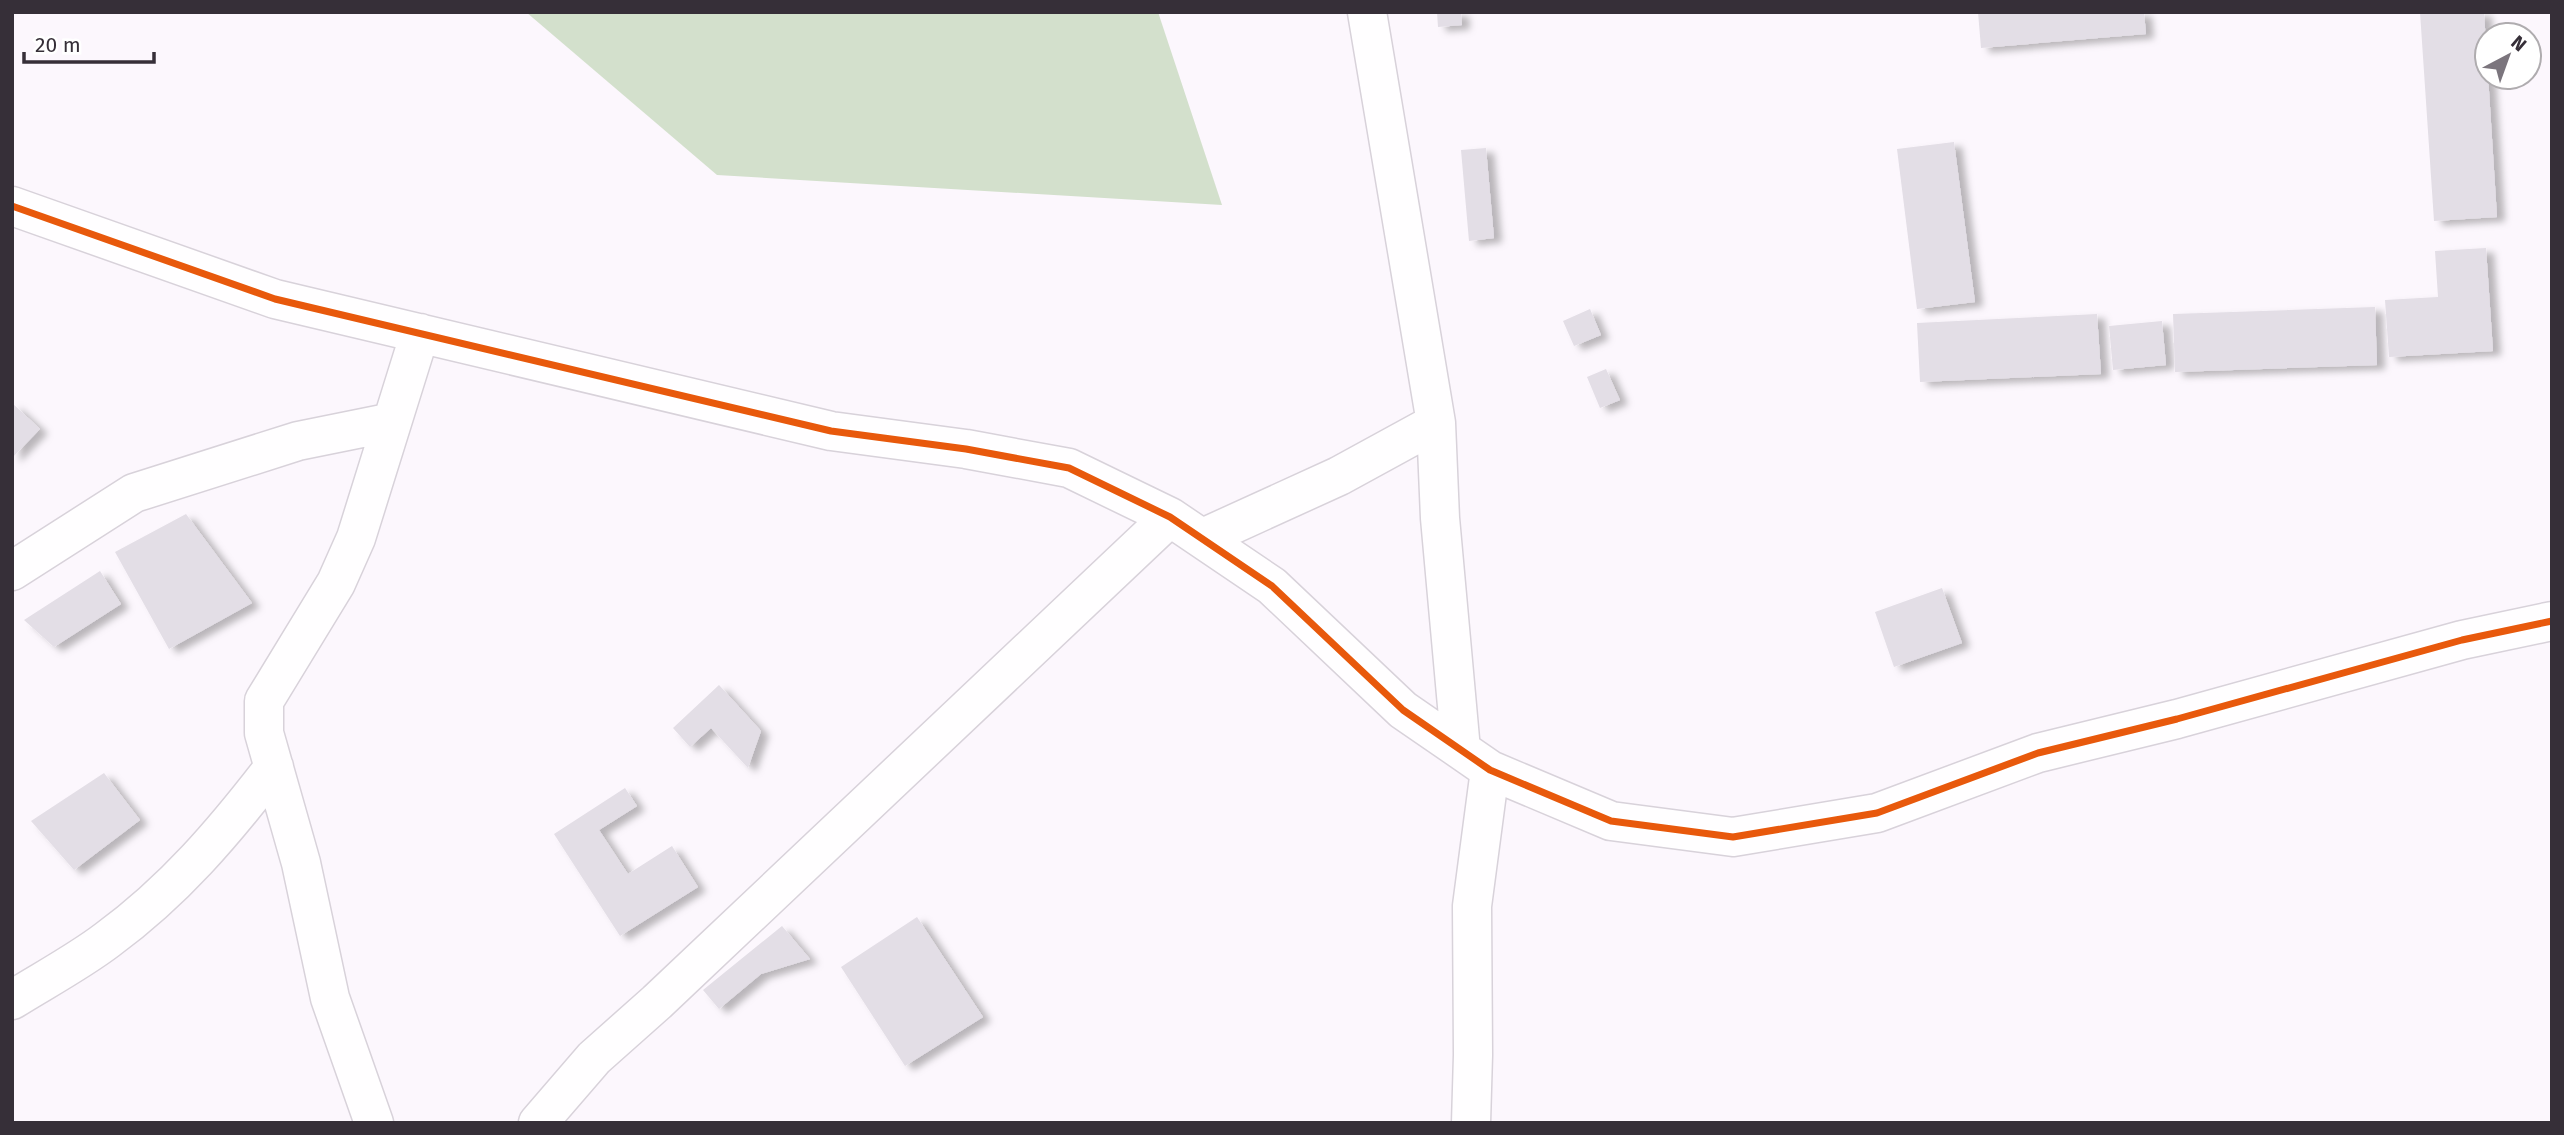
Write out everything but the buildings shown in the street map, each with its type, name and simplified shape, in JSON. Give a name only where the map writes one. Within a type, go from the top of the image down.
[{"type":"street","points":[[1367,12],[1436,423],[1440,518],[1475,760],[1472,906],[1474,1055],[1471,1123]]},
{"type":"street","points":[[12,206],[275,299],[831,430],[966,449],[1069,468],[1170,517],[1272,586],[1403,710],[1475,760],[1611,821],[1733,837],[1877,813],[2038,753],[2177,719],[2462,640],[2552,621]]},
{"type":"street","points":[[374,1123],[330,998],[301,863],[264,733],[264,701],[337,583],[356,538],[420,333]]},
{"type":"street","points":[[12,571],[134,493],[298,441],[392,422]]},
{"type":"street","points":[[1203,538],[1339,476],[1436,423]]},
{"type":"street","points":[[538,1123],[594,1058],[657,1002],[1170,517]]},
{"type":"street","points":[[12,1000],[107,941],[163,894],[226,829],[274,767]]},
{"type":"green space","points":[[526,12],[1158,12],[1222,205],[717,175]]},
{"type":"cycle path","points":[[12,206],[275,299],[831,431],[966,449],[1069,468],[1170,517],[1272,586],[1403,710],[1490,770],[1611,821],[1733,837],[1877,813],[2038,753],[2177,719],[2462,640],[2552,621]]}]
